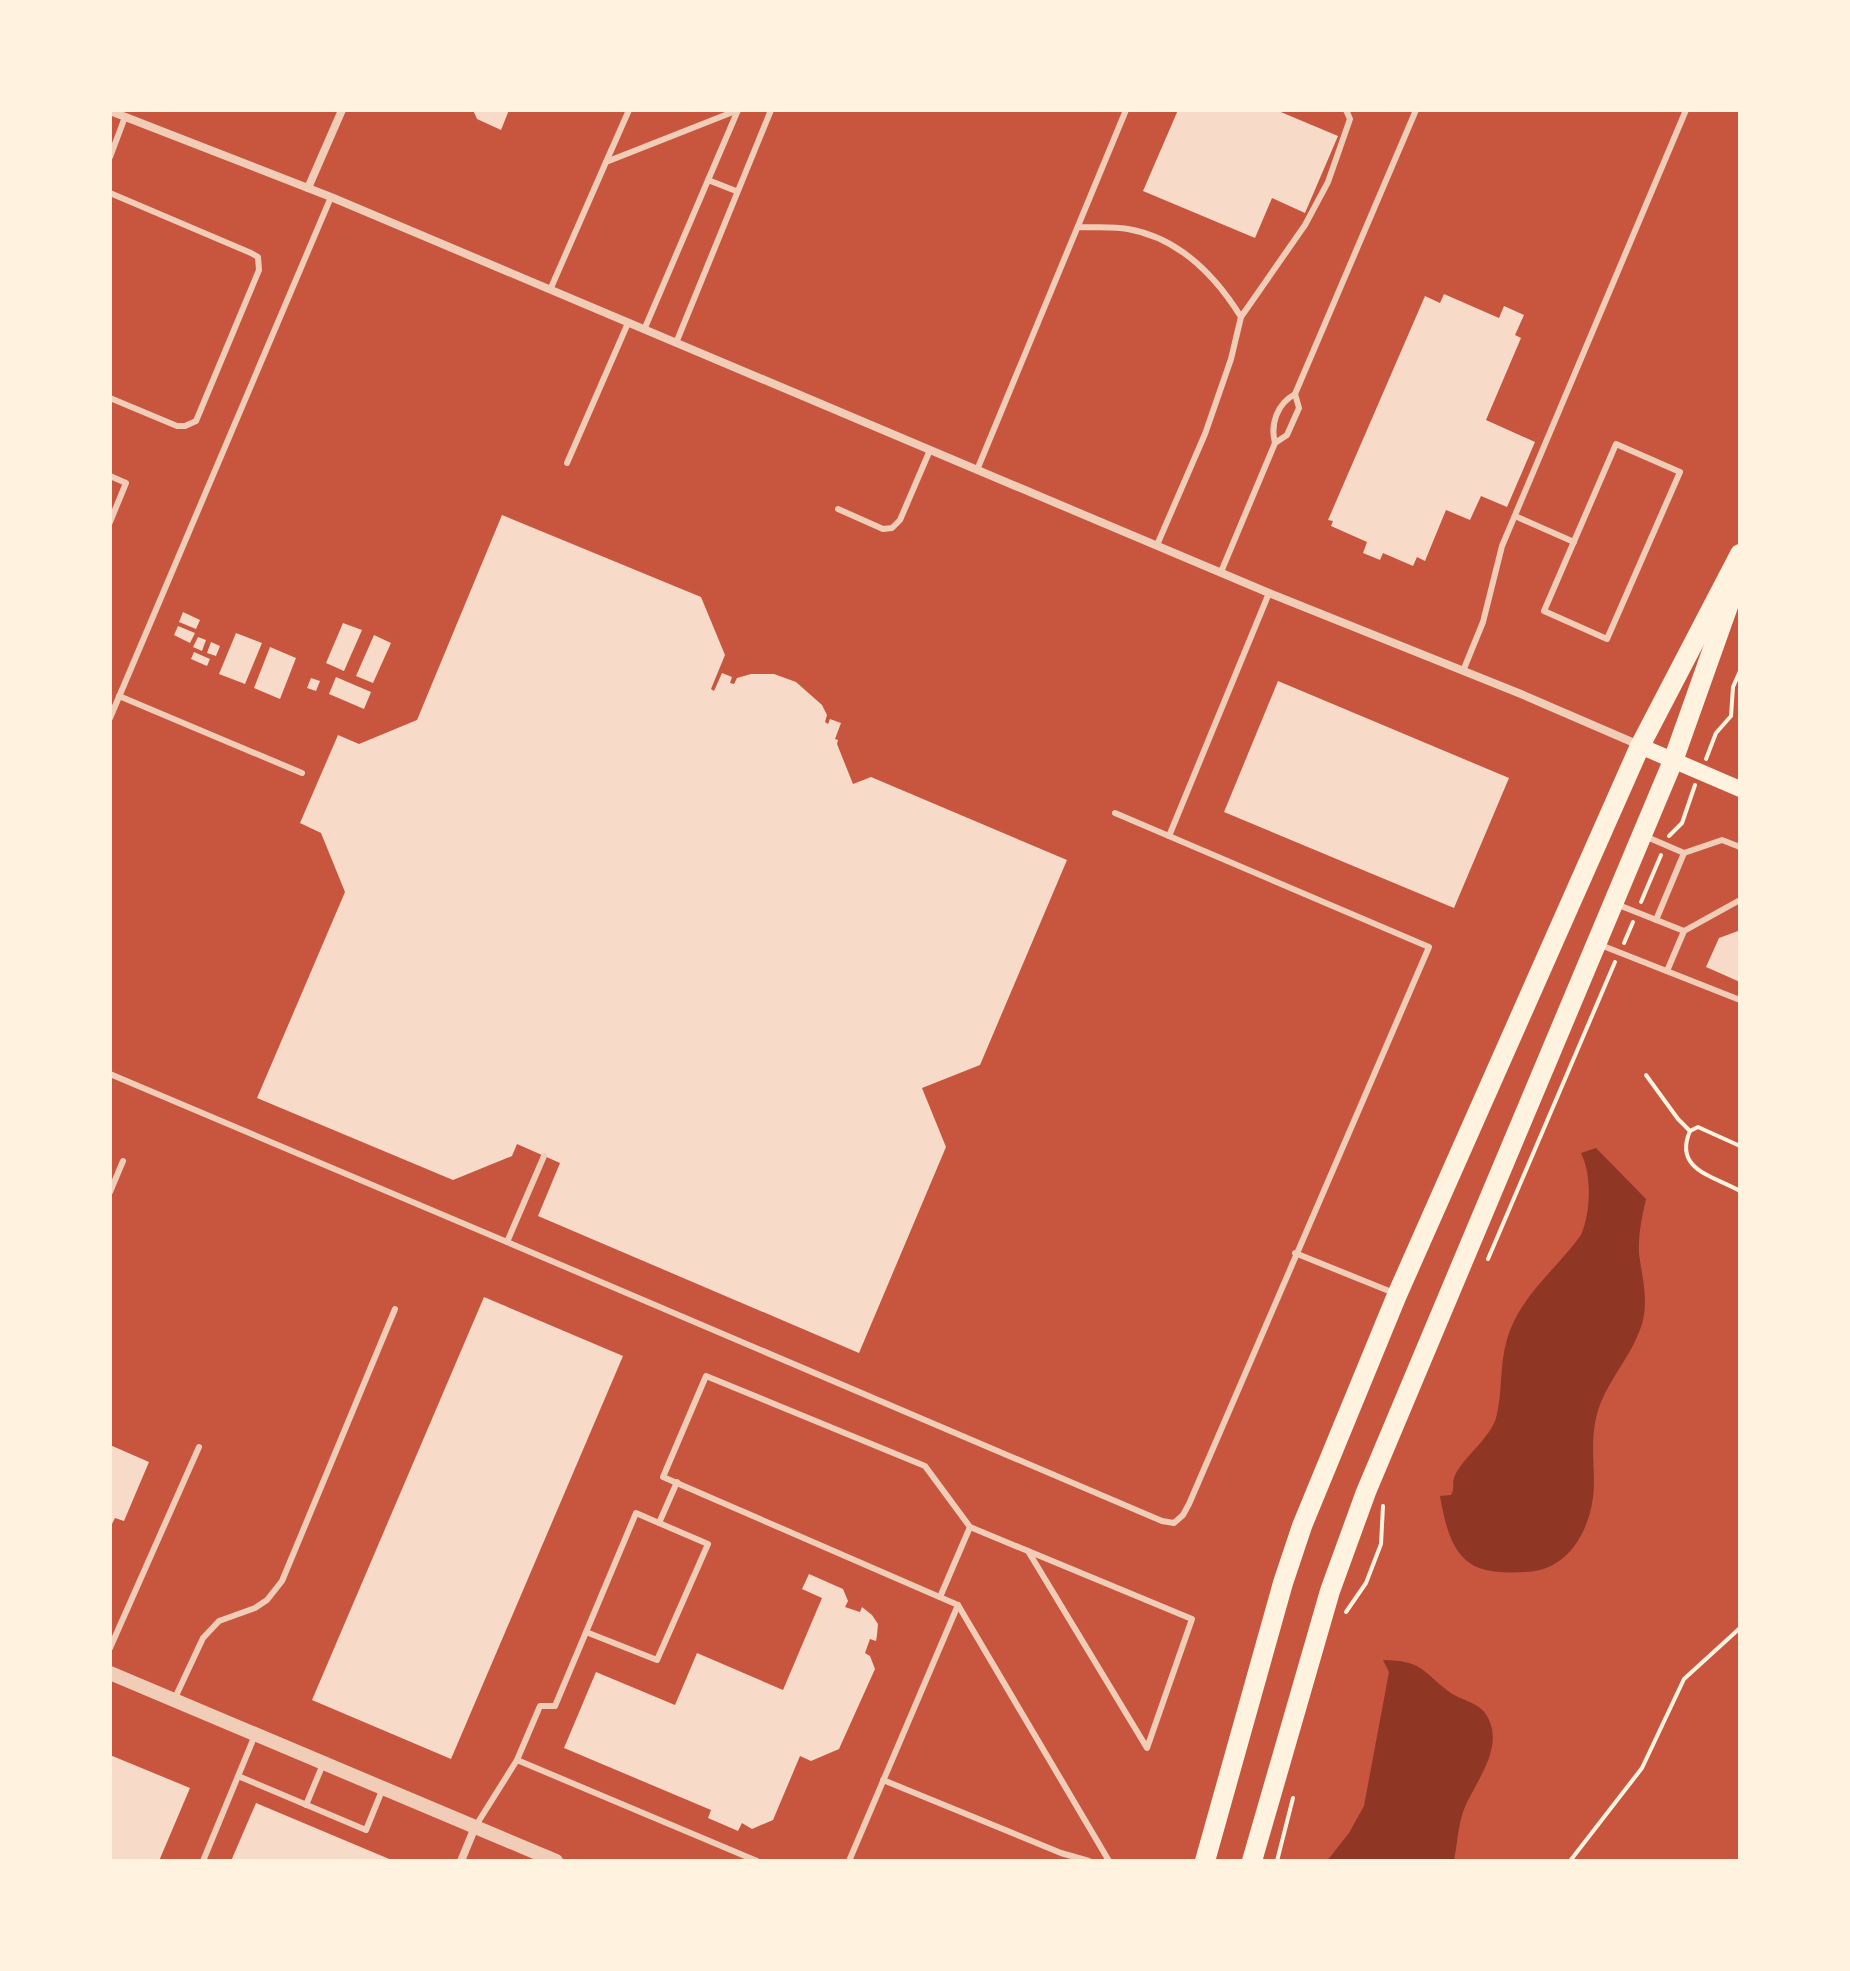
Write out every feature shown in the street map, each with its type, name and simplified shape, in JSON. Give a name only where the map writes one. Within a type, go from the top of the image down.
[{"type":"main road","points":[[1205,1861],[1302,1526],[1397,1295],[1640,746],[1740,554]]},
{"type":"main road","points":[[1252,1861],[1330,1591],[1366,1492],[1673,761],[1740,573]]},
{"type":"main road","points":[[1640,746],[1740,789]]},
{"type":"street","points":[[308,188],[342,110]]},
{"type":"street","points":[[110,111],[331,197],[1640,746]]},
{"type":"street","points":[[110,1673],[556,1861]]},
{"type":"street","points":[[461,1861],[475,1827]]},
{"type":"lane","points":[[550,290],[629,110]]},
{"type":"lane","points":[[606,162],[738,110]]},
{"type":"lane","points":[[644,330],[738,110]]},
{"type":"lane","points":[[676,343],[771,110]]},
{"type":"lane","points":[[977,470],[1126,110]]},
{"type":"lane","points":[[1157,545],[1192,464],[1231,359],[1241,317],[1305,225],[1328,182],[1350,119],[1346,110]]},
{"type":"lane","points":[[1221,572],[1275,443],[1287,435],[1299,408],[1295,394],[1416,110]]},
{"type":"lane","points":[[1463,671],[1483,622],[1502,546],[1686,110]]},
{"type":"lane","points":[[110,157],[125,117]]},
{"type":"lane","points":[[708,180],[736,191]]},
{"type":"lane","points":[[110,193],[251,253],[258,257],[259,270],[196,421],[177,426],[110,398]]},
{"type":"lane","points":[[110,718],[331,197]]},
{"type":"lane","points":[[1078,227],[1127,229],[1158,237],[1180,249],[1206,271],[1229,297],[1241,317]]},
{"type":"lane","points":[[567,463],[628,323]]},
{"type":"lane","points":[[1275,443],[1271,429],[1283,400],[1295,394]]},
{"type":"lane","points":[[1616,444],[1680,472],[1607,639],[1544,611],[1574,542],[1616,444]]},
{"type":"lane","points":[[838,509],[883,529],[892,528],[900,520],[930,450]]},
{"type":"lane","points":[[110,476],[126,483],[110,522]]},
{"type":"lane","points":[[1515,516],[1574,542]]},
{"type":"lane","points":[[1169,836],[1269,593]]},
{"type":"lane","points":[[119,696],[302,773]]},
{"type":"lane","points":[[110,1074],[1162,1521],[1174,1523],[1189,1504],[1429,947],[1115,813]]},
{"type":"lane","points":[[1641,835],[1684,853],[1722,840],[1740,847]]},
{"type":"lane","points":[[1656,920],[1684,853]]},
{"type":"lane","points":[[1667,971],[1684,931],[1740,900]]},
{"type":"lane","points":[[1613,903],[1684,931]]},
{"type":"lane","points":[[1595,943],[1740,1000]]},
{"type":"lane","points":[[507,1242],[544,1156]]},
{"type":"lane","points":[[110,1192],[123,1161]]},
{"type":"lane","points":[[1295,1253],[1397,1295]]},
{"type":"lane","points":[[174,1700],[203,1638],[219,1621],[255,1608],[267,1600],[282,1581],[395,1309]]},
{"type":"lane","points":[[1028,1551],[1147,1748],[1192,1619],[1028,1551],[970,1527],[925,1466],[706,1376],[663,1477],[958,1605],[1109,1861]]},
{"type":"lane","points":[[110,1648],[199,1447]]},
{"type":"lane","points":[[659,1523],[677,1482]]},
{"type":"lane","points":[[475,1827],[517,1760],[540,1706],[555,1706],[586,1632],[636,1513],[708,1544],[657,1660],[586,1632]]},
{"type":"lane","points":[[940,1597],[970,1527]]},
{"type":"lane","points":[[849,1861],[958,1605]]},
{"type":"lane","points":[[203,1861],[256,1735]]},
{"type":"lane","points":[[517,1760],[757,1861]]},
{"type":"lane","points":[[306,1805],[323,1763]]},
{"type":"lane","points":[[238,1776],[366,1830],[383,1788]]},
{"type":"lane","points":[[883,1780],[1061,1853],[1089,1861]]},
{"type":"path","points":[[1716,733],[1731,716],[1733,687],[1740,671]]},
{"type":"path","points":[[1484,1268],[1665,845],[1681,822]]},
{"type":"path","points":[[1646,1075],[1690,1131]]},
{"type":"path","points":[[1690,1131],[1698,1127],[1709,1130],[1740,1146]]},
{"type":"path","points":[[1690,1131],[1686,1149],[1694,1168],[1740,1191]]},
{"type":"path","points":[[1342,1626],[1347,1611],[1366,1583],[1381,1544],[1383,1506],[1388,1493]]},
{"type":"path","points":[[1570,1861],[1642,1768],[1684,1679],[1740,1628]]},
{"type":"path","points":[[1277,1861],[1293,1796]]},
{"type":"shaded area","points":[[1596,1148],[1646,1199],[1639,1247],[1645,1295],[1643,1320],[1633,1345],[1605,1393],[1596,1418],[1593,1500],[1577,1543],[1556,1563],[1542,1569],[1527,1572],[1485,1570],[1469,1563],[1456,1548],[1447,1528],[1440,1496],[1451,1495],[1457,1471],[1493,1426],[1504,1351],[1517,1315],[1581,1235],[1589,1194],[1581,1153]]},
{"type":"shaded area","points":[[1383,1660],[1406,1662],[1420,1668],[1452,1694],[1481,1709],[1491,1725],[1491,1751],[1463,1812],[1454,1861],[1327,1861],[1349,1833],[1364,1806],[1389,1672]]},
{"type":"building","points":[[473,110],[509,110],[501,130],[477,119]]},
{"type":"building","points":[[1178,110],[1276,110],[1338,136],[1305,213],[1272,198],[1255,238],[1143,191]]},
{"type":"building","points":[[1444,294],[1499,318],[1504,306],[1524,315],[1515,335],[1521,338],[1486,420],[1535,442],[1507,507],[1481,496],[1470,520],[1446,510],[1425,561],[1417,557],[1413,566],[1383,553],[1380,560],[1363,553],[1367,542],[1331,526],[1333,521],[1328,520],[1425,296],[1440,303]]},
{"type":"building","points":[[502,515],[701,597],[725,655],[711,689],[714,691],[722,673],[732,677],[730,683],[734,684],[737,678],[751,674],[774,674],[796,682],[822,705],[827,715],[825,722],[828,724],[830,719],[841,723],[835,739],[838,740],[853,784],[871,777],[1067,860],[980,1065],[922,1088],[946,1147],[859,1353],[538,1216],[560,1163],[517,1144],[512,1156],[453,1180],[257,1098],[345,892],[321,833],[300,823],[338,735],[359,744],[417,720]]},
{"type":"building","points":[[183,612],[200,620],[196,629],[179,622]]},
{"type":"building","points":[[343,623],[362,630],[344,671],[326,663]]},
{"type":"building","points":[[178,626],[195,633],[190,643],[174,635]]},
{"type":"building","points":[[236,633],[262,643],[245,684],[219,674]]},
{"type":"building","points":[[374,635],[391,643],[373,683],[356,676]]},
{"type":"building","points":[[198,637],[206,640],[202,651],[193,647]]},
{"type":"building","points":[[211,642],[220,646],[216,656],[207,653]]},
{"type":"building","points":[[270,647],[296,658],[280,699],[254,688]]},
{"type":"building","points":[[194,652],[210,659],[207,666],[191,659]]},
{"type":"building","points":[[336,677],[371,692],[364,709],[329,694]]},
{"type":"building","points":[[311,678],[320,681],[316,691],[307,688]]},
{"type":"building","points":[[1278,681],[1509,778],[1454,908],[1224,812]]},
{"type":"building","points":[[1738,931],[1740,982],[1706,967],[1719,938]]},
{"type":"building","points":[[484,1297],[623,1356],[451,1759],[312,1700]]},
{"type":"building","points":[[110,1445],[149,1462],[124,1521],[115,1518],[110,1528]]},
{"type":"building","points":[[809,1574],[843,1589],[848,1601],[845,1607],[860,1612],[862,1607],[872,1615],[878,1624],[876,1641],[870,1639],[865,1653],[870,1656],[875,1669],[839,1749],[811,1761],[800,1756],[773,1820],[752,1829],[742,1823],[738,1831],[708,1818],[711,1810],[564,1748],[596,1672],[675,1705],[697,1653],[783,1690],[822,1598],[802,1589]]},
{"type":"building","points":[[110,1755],[190,1788],[159,1861],[110,1861]]},
{"type":"building","points":[[256,1803],[394,1861],[231,1861]]}]
